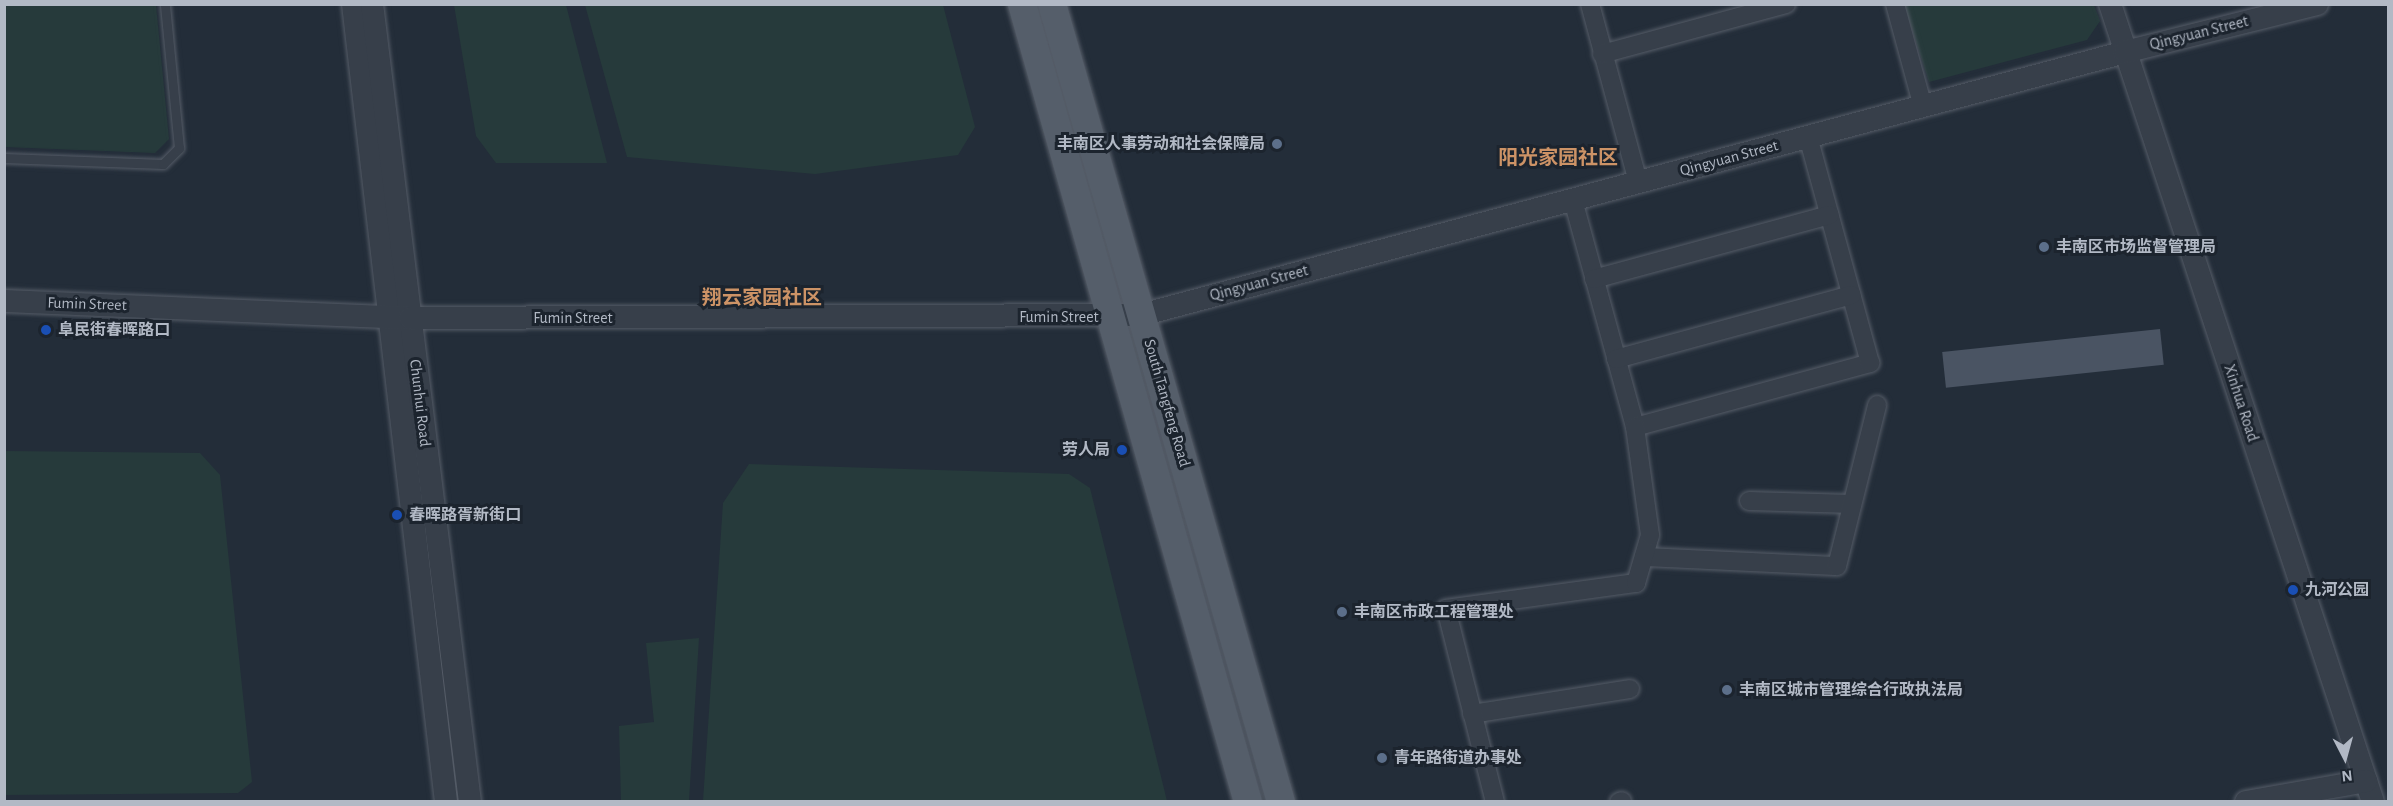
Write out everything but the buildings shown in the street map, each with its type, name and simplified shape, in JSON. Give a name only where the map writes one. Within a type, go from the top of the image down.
[{"type":"main road","name":"South Tangfeng Road","points":[[1022,4],[1248,801]]},
{"type":"main road","name":"South Tangfeng Road","points":[[1052,4],[1281,801]]},
{"type":"street","name":"Chunhui Road","points":[[352,4],[470,801]]},
{"type":"street","name":"Chunhui Road","points":[[372,4],[446,801]]},
{"type":"street","points":[[1590,4],[1638,182]]},
{"type":"street","points":[[1602,54],[1786,4]]},
{"type":"street","points":[[1895,4],[1923,107]]},
{"type":"street","name":"Xinhua Road","points":[[2110,4],[2369,791]]},
{"type":"street","name":"Qingyuan Street","points":[[1141,315],[2125,51],[2317,4]]},
{"type":"street","points":[[1635,427],[1870,363],[1808,137]]},
{"type":"street","points":[[1495,801],[1446,609],[1636,583],[1650,535],[1635,427],[1573,200]]},
{"type":"street","points":[[1594,279],[1829,215]]},
{"type":"street","points":[[1616,359],[1851,295]]},
{"type":"street","name":"Fumin Street","points":[[4,301],[400,317],[1141,315]]},
{"type":"street","points":[[1644,557],[1837,566],[1877,405]]},
{"type":"street","points":[[1749,501],[1852,504]]},
{"type":"street","points":[[1472,714],[1630,689]]},
{"type":"street","points":[[2246,801],[2369,791]]},
{"type":"lane","points":[[4,158],[163,164],[179,148],[165,4]]},
{"type":"green space","points":[[5,4],[156,5],[169,139],[155,153],[5,147]]},
{"type":"green space","points":[[454,5],[566,5],[607,163],[496,163],[476,136]]},
{"type":"green space","points":[[585,5],[943,5],[975,127],[958,155],[815,174],[627,157]]},
{"type":"green space","points":[[1904,5],[2094,5],[2100,21],[2087,40],[1929,82]]},
{"type":"green space","points":[[5,451],[200,453],[220,475],[252,782],[238,793],[5,795]]},
{"type":"green space","points":[[749,464],[1069,474],[1090,488],[1167,801],[703,801],[723,503]]},
{"type":"green space","points":[[699,638],[689,801],[621,801],[619,726],[654,722],[646,643]]},
{"type":"place","name":"丰南区人事劳动和社会保障局","points":[[1277,144]]},
{"type":"place","name":"丰南区市场监督管理局","points":[[2044,247]]},
{"type":"place","name":"阜民街春晖路口","points":[[46,330]]},
{"type":"place","name":"劳人局","points":[[1122,450]]},
{"type":"place","name":"春晖路胥新街口","points":[[397,515]]},
{"type":"place","name":"九河公园","points":[[2293,590]]},
{"type":"place","name":"丰南区市政工程管理处","points":[[1342,612]]},
{"type":"place","name":"丰南区城市管理综合行政执法局","points":[[1727,690]]},
{"type":"place","name":"青年路街道办事处","points":[[1382,758]]},
{"type":"district","name":"阳光家园社区","points":[[1558,158]]},
{"type":"district","name":"翔云家园社区","points":[[762,298]]}]
